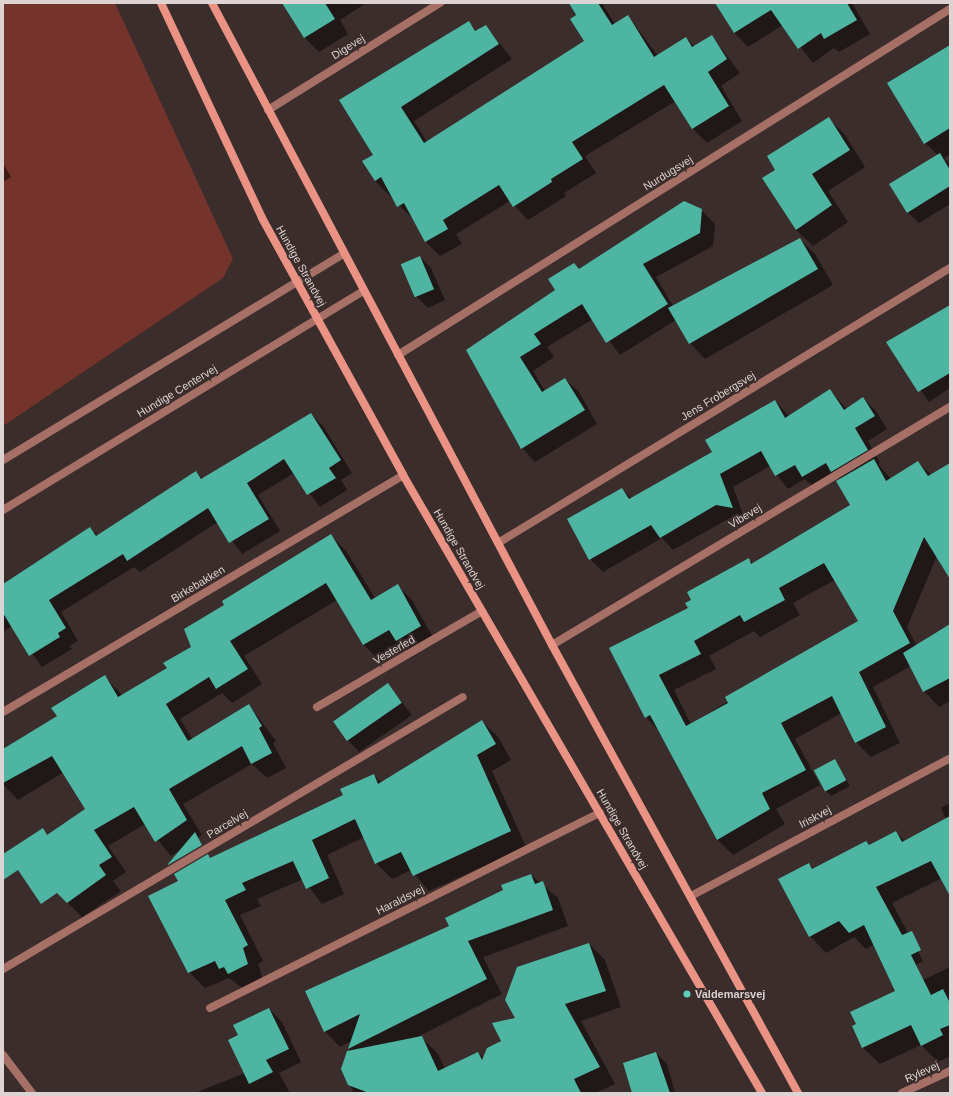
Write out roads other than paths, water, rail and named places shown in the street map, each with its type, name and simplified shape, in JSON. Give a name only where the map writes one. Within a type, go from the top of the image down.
[{"type":"main road","name":"Hundige Strandvej","points":[[161,3],[262,218],[403,475],[762,1093]]},
{"type":"main road","points":[[212,3],[362,292],[398,355],[552,645],[798,1093]]},
{"type":"street","name":"Digevej","points":[[268,110],[440,3]]},
{"type":"street","name":"Nurdugsvej","points":[[398,355],[950,9]]},
{"type":"street","points":[[3,460],[343,254]]},
{"type":"street","name":"Jens Frobergsvej","points":[[498,543],[950,268]]},
{"type":"street","name":"Hundige Centervej","points":[[3,510],[362,292]]},
{"type":"street","name":"Vibevej","points":[[552,645],[950,407]]},
{"type":"street","name":"Birkebakken","points":[[3,712],[403,475]]},
{"type":"street","name":"Vesterled","points":[[317,707],[482,611]]},
{"type":"street","name":"Parcelvej","points":[[3,969],[463,697]]},
{"type":"street","name":"Iriskvej","points":[[690,896],[950,758]]},
{"type":"street","name":"Haraldsvej","points":[[210,1008],[600,813]]},
{"type":"street","points":[[3,1056],[32,1093]]},
{"type":"street","name":"Rylevej","points":[[902,1093],[950,1071]]},
{"type":"place","name":"Valdemarsvej","points":[[687,994]]}]
